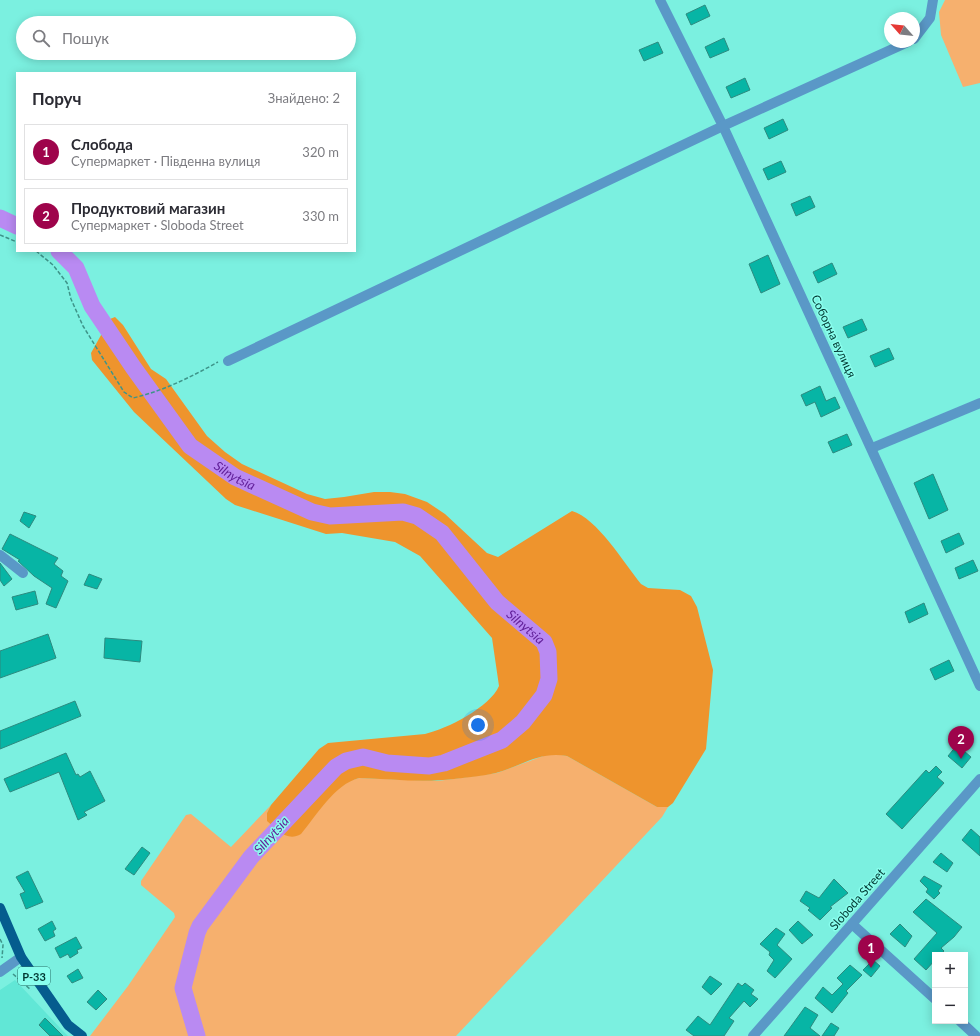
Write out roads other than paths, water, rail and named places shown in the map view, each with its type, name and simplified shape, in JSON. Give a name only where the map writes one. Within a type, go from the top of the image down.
[{"type":"main road","name":"Р-33","points":[[0,908],[21,957],[68,1025],[82,1036]]},
{"type":"street","name":"Соборна вулиця","points":[[660,0],[723,126],[980,686]]},
{"type":"street","points":[[920,31],[930,18],[933,0]]},
{"type":"street","points":[[228,361],[723,126],[895,48]]},
{"type":"street","points":[[872,448],[980,403]]},
{"type":"street","points":[[0,555],[23,573]]},
{"type":"street","name":"Sloboda Street","points":[[753,1036],[980,779]]},
{"type":"street","points":[[852,924],[932,996]]},
{"type":"street","points":[[0,972],[21,957]]},
{"type":"street","points":[[963,1024],[976,1036]]},
{"type":"waterway","name":"Silnytsia","points":[[0,218],[16,226]]},
{"type":"waterway","name":"Silnytsia","points":[[60,252],[76,268],[92,306],[133,367],[190,446],[235,477],[312,512],[330,516],[403,512],[417,516],[442,533],[497,602],[544,642],[548,652],[549,679],[544,695],[523,722],[502,740],[444,763],[429,766],[387,763],[363,757],[346,761],[336,767],[251,857],[200,926],[197,933],[183,988],[197,1036]]},
{"type":"place","name":"Продуктовий магазин","points":[[961,759]]},
{"type":"place","name":"Слобода","points":[[871,968]]}]
